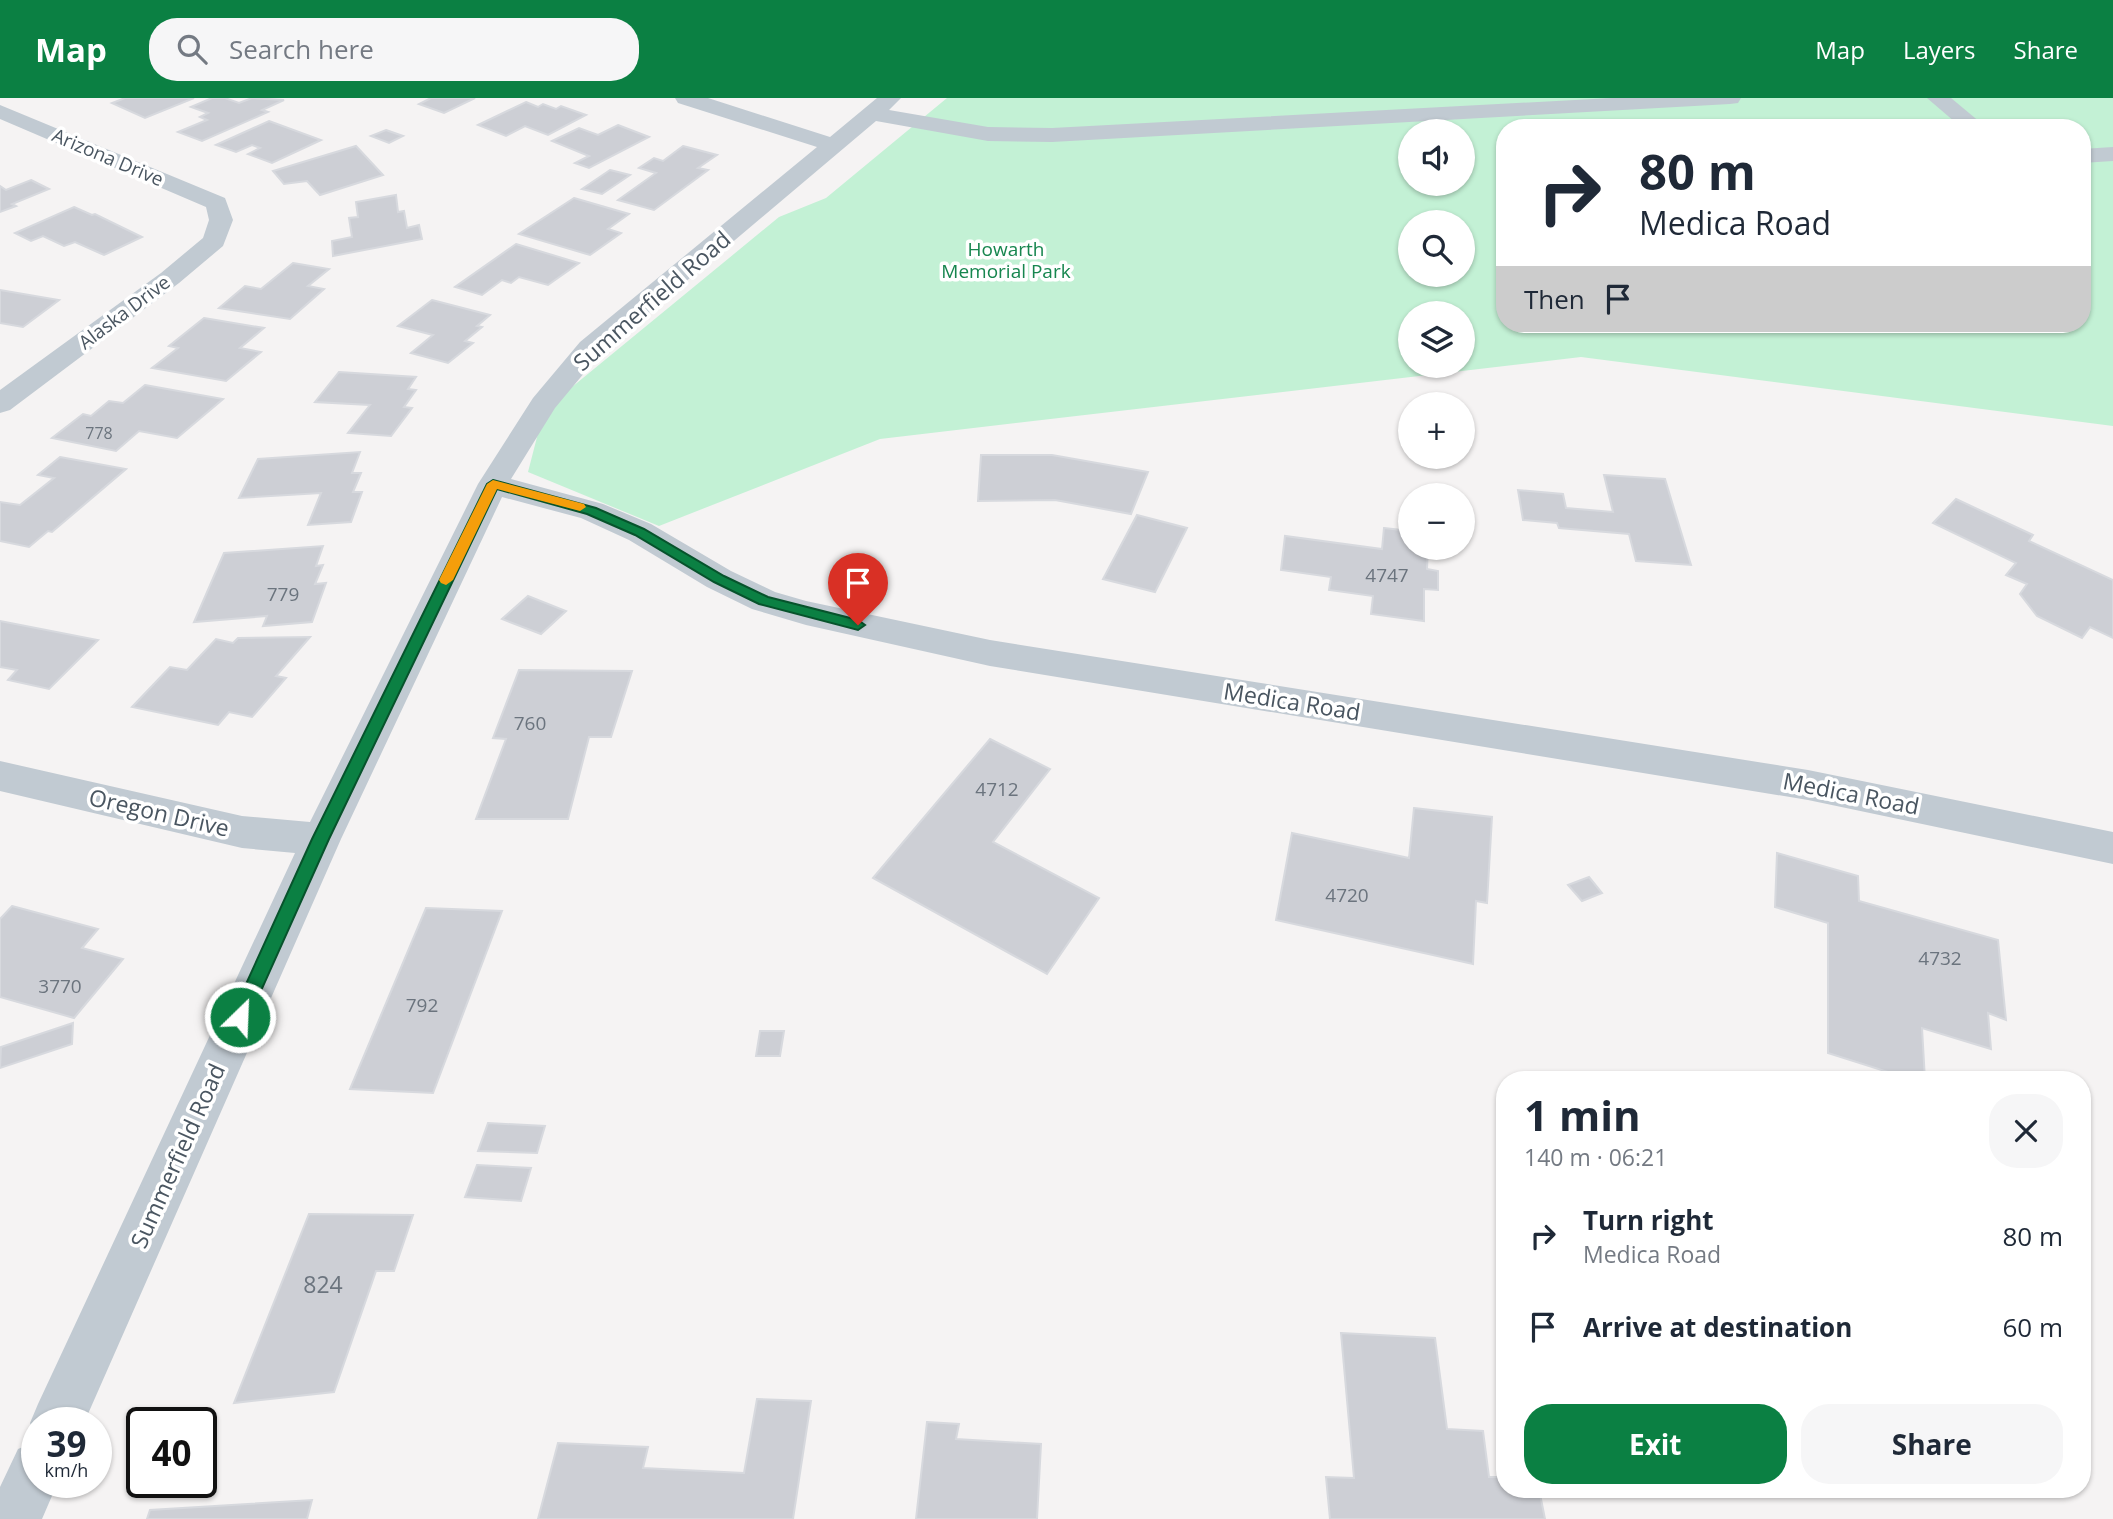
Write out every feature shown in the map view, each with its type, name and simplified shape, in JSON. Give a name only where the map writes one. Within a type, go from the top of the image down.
[{"type":"street","points":[[686,98],[834,145]]},
{"type":"street","name":"Summerfield Road","points":[[64,1407],[321,839],[493,484],[543,404],[590,348],[890,98]]},
{"type":"street","points":[[870,113],[988,134],[1052,135],[1730,98]]},
{"type":"street","points":[[1938,98],[1965,119]]},
{"type":"street","points":[[3,115],[30,104]]},
{"type":"street","name":"Arizona Drive","points":[[3,115],[217,203]]},
{"type":"street","points":[[2091,155],[2113,154]]},
{"type":"street","name":"Alaska Drive","points":[[0,404],[170,278],[214,241],[221,220],[217,203]]},
{"type":"street","name":"Medica Road","points":[[493,484],[592,511],[640,532],[719,579],[764,601],[806,613],[990,653],[1808,785],[2113,848]]},
{"type":"street","name":"Oregon Drive","points":[[0,776],[242,832],[321,839]]},
{"type":"street","points":[[14,1519],[23,1498]]},
{"type":"green space","name":"Howarth Memorial Park","points":[[947,98],[2113,98],[2113,426],[1581,357],[1475,369],[1475,301],[1398,301],[1398,378],[1401,378],[880,439],[659,526],[528,472],[544,410],[779,217],[826,198]]},
{"type":"building","points":[[125,98],[194,98],[145,118],[112,103]]},
{"type":"building","points":[[212,98],[225,98],[239,103],[252,98],[284,100],[262,110],[268,112],[202,141],[178,132],[207,120],[200,117],[208,113],[191,107]]},
{"type":"building","points":[[431,98],[475,98],[444,113],[419,104]]},
{"type":"building","points":[[526,102],[538,107],[543,104],[556,109],[561,106],[586,115],[548,135],[525,126],[506,136],[478,125]]},
{"type":"building","points":[[269,121],[321,140],[272,163],[248,154],[260,148],[252,145],[236,152],[216,145]]},
{"type":"building","points":[[618,125],[649,137],[589,168],[575,163],[589,156],[552,141],[579,128],[598,135]]},
{"type":"building","points":[[386,130],[403,136],[389,143],[371,136]]},
{"type":"building","points":[[356,146],[383,175],[320,195],[307,181],[284,184],[273,171]]},
{"type":"building","points":[[683,146],[717,155],[698,168],[708,170],[654,210],[618,200],[656,173],[639,168],[654,158],[663,161]]},
{"type":"building","points":[[610,170],[630,175],[602,194],[582,189]]},
{"type":"building","points":[[31,180],[49,189],[12,204],[16,206],[0,212],[0,186],[6,190]]},
{"type":"building","points":[[396,195],[398,212],[404,211],[407,228],[419,225],[422,239],[333,256],[332,241],[352,237],[349,218],[358,217],[356,202]]},
{"type":"building","points":[[574,198],[629,214],[608,229],[621,233],[590,255],[519,234]]},
{"type":"building","points":[[74,207],[142,237],[104,255],[75,242],[64,246],[43,236],[31,241],[15,233]]},
{"type":"building","points":[[516,244],[579,263],[548,285],[519,277],[511,283],[502,280],[482,295],[455,287]]},
{"type":"building","points":[[293,263],[329,269],[308,286],[324,289],[290,319],[219,308],[245,286],[261,289]]},
{"type":"building","points":[[0,290],[59,300],[23,327],[0,323]]},
{"type":"building","points":[[432,300],[490,315],[477,326],[482,327],[465,341],[473,343],[448,363],[411,353],[433,335],[398,326]]},
{"type":"building","points":[[204,318],[264,328],[240,348],[261,352],[226,381],[152,368],[178,348],[169,346]]},
{"type":"building","points":[[339,372],[416,377],[408,389],[416,390],[404,407],[412,408],[391,436],[348,433],[370,405],[315,402]]},
{"type":"building","points":[[145,385],[223,399],[177,438],[139,431],[116,451],[52,438],[83,414],[91,416],[109,401],[123,403]]},
{"type":"building","points":[[360,452],[352,473],[361,473],[353,492],[362,492],[351,522],[308,525],[321,493],[239,498],[258,459]]},
{"type":"building","points":[[981,455],[1052,455],[1148,472],[1131,514],[1055,500],[978,501]]},
{"type":"building","points":[[60,457],[126,469],[52,532],[48,531],[29,547],[0,541],[0,502],[20,505],[54,478],[38,475]]},
{"type":"building","points":[[1604,475],[1665,479],[1691,565],[1636,561],[1629,534],[1559,528],[1557,523],[1523,520],[1518,490],[1563,494],[1566,508],[1613,512]]},
{"type":"building","points":[[1956,499],[2033,535],[2029,541],[2113,580],[2113,638],[2090,627],[2082,638],[2037,616],[2020,594],[2027,584],[2006,575],[2016,563],[1933,523]]},
{"type":"building","points":[[1137,515],[1187,528],[1155,592],[1103,579]]},
{"type":"building","points":[[1384,528],[1398,530],[1398,560],[1427,560],[1427,569],[1438,571],[1438,590],[1424,589],[1424,621],[1371,614],[1373,596],[1329,590],[1331,577],[1281,570],[1285,536],[1382,549]]},
{"type":"building","points":[[323,546],[316,566],[323,565],[315,584],[326,583],[312,622],[263,626],[267,616],[194,622],[224,553]]},
{"type":"building","points":[[528,596],[566,611],[541,634],[502,619]]},
{"type":"building","points":[[0,621],[98,640],[49,689],[8,680],[17,670],[0,667]]},
{"type":"building","points":[[310,637],[276,676],[286,678],[252,717],[229,712],[218,725],[132,707],[170,667],[187,670],[216,639],[233,643],[238,638]]},
{"type":"building","points":[[519,670],[632,671],[611,737],[589,737],[568,819],[476,819],[506,739],[493,738]]},
{"type":"building","points":[[990,739],[1050,769],[993,842],[1099,898],[1047,974],[873,878]]},
{"type":"building","points":[[1414,808],[1492,817],[1487,903],[1476,901],[1473,964],[1276,920],[1292,833],[1409,858]]},
{"type":"building","points":[[1777,853],[1858,876],[1859,901],[1998,940],[2006,1020],[1988,1013],[1991,1049],[1922,1028],[1924,1071],[1885,1071],[1828,1053],[1828,923],[1775,907]]},
{"type":"building","points":[[1589,877],[1602,893],[1582,901],[1568,885]]},
{"type":"building","points":[[12,906],[98,929],[82,948],[123,959],[74,1018],[0,997],[0,919]]},
{"type":"building","points":[[426,908],[502,911],[433,1093],[350,1089]]},
{"type":"building","points":[[73,1023],[72,1044],[0,1068],[1,1047]]},
{"type":"building","points":[[760,1031],[784,1031],[780,1056],[756,1056]]},
{"type":"building","points":[[488,1123],[545,1126],[537,1153],[478,1151]]},
{"type":"building","points":[[477,1165],[531,1168],[521,1201],[465,1197]]},
{"type":"building","points":[[309,1214],[413,1215],[394,1271],[376,1271],[334,1392],[234,1403]]},
{"type":"building","points":[[1341,1333],[1435,1338],[1447,1429],[1483,1431],[1489,1477],[1496,1477],[1496,1498],[1541,1498],[1545,1519],[1330,1519],[1326,1477],[1354,1478]]},
{"type":"building","points":[[757,1399],[811,1401],[793,1519],[538,1519],[558,1443],[648,1447],[643,1468],[744,1473]]},
{"type":"building","points":[[927,1422],[959,1424],[956,1439],[1041,1444],[1037,1519],[916,1519]]},
{"type":"building","points":[[312,1500],[307,1519],[147,1519],[150,1510]]},
{"type":"slow traffic","points":[[446,580],[493,484],[580,507]]},
{"type":"route","points":[[240,1017],[321,839],[493,484],[592,511],[640,532],[719,579],[764,601],[858,625]]}]
